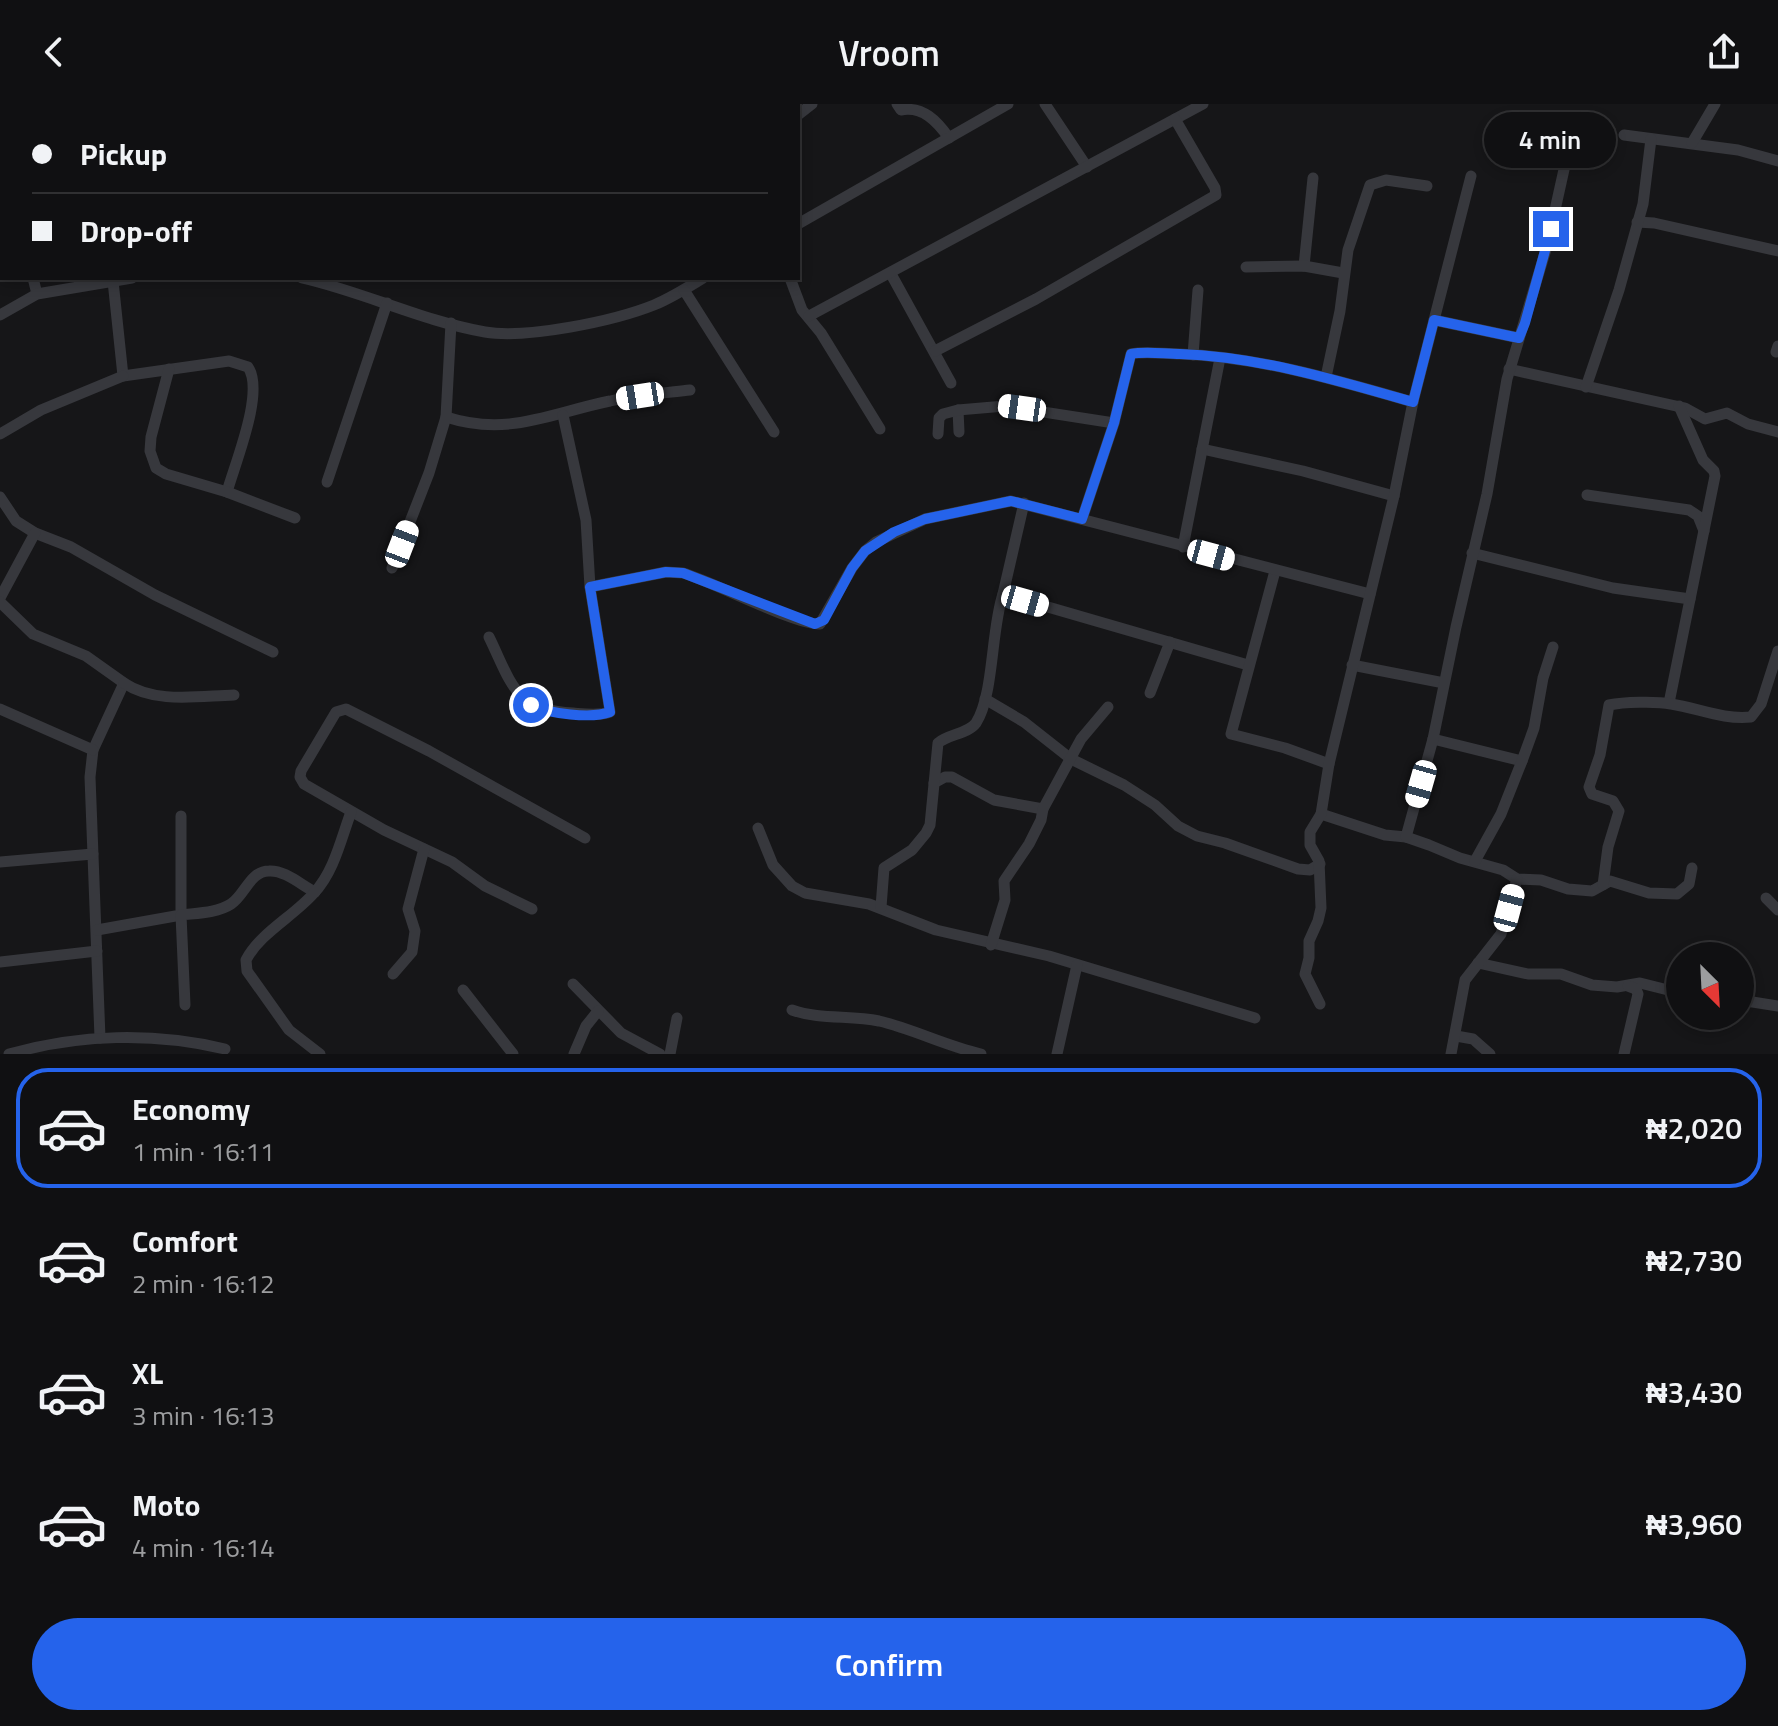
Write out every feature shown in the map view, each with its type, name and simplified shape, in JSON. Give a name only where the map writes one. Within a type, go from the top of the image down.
[{"type":"street","points":[[897,104],[901,110],[914,108],[934,119],[949,138]]},
{"type":"street","points":[[1045,104],[1087,167]]},
{"type":"street","points":[[809,316],[1203,104]]},
{"type":"street","points":[[1692,143],[1715,104]]},
{"type":"street","points":[[800,223],[1001,106]]},
{"type":"street","points":[[935,351],[1036,299],[1216,195],[1215,188],[1175,119]]},
{"type":"street","points":[[1624,135],[1738,150],[1778,161]]},
{"type":"street","points":[[1406,837],[1433,739],[1487,494],[1509,369],[1547,246],[1571,138]]},
{"type":"street","points":[[1586,387],[1619,290],[1644,198],[1651,139]]},
{"type":"street","points":[[1320,1004],[1305,974],[1310,936],[1320,914],[1320,864],[1309,842],[1313,824],[1321,814],[1329,764],[1394,496],[1413,402],[1471,176]]},
{"type":"street","points":[[1304,266],[1313,178]]},
{"type":"street","points":[[1326,377],[1340,311],[1343,273],[1370,185],[1386,180],[1427,186]]},
{"type":"street","points":[[1637,222],[1654,223],[1778,251]]},
{"type":"street","points":[[1246,267],[1304,266],[1343,273]]},
{"type":"street","points":[[891,274],[951,383]]},
{"type":"street","points":[[34,280],[37,294]]},
{"type":"street","points":[[0,315],[37,294],[119,280]]},
{"type":"street","points":[[322,280],[342,282],[387,303],[451,323],[507,335],[539,333],[626,314],[655,305],[700,280]]},
{"type":"street","points":[[791,280],[802,310],[809,316],[880,429]]},
{"type":"street","points":[[113,281],[123,376]]},
{"type":"street","points":[[684,290],[774,432]]},
{"type":"street","points":[[1193,355],[1198,290]]},
{"type":"street","points":[[327,482],[387,303]]},
{"type":"street","points":[[1434,320],[1519,338]]},
{"type":"street","points":[[392,568],[429,473],[446,417],[451,323]]},
{"type":"street","points":[[1082,519],[1114,423],[1131,354],[1193,355],[1261,363],[1326,377],[1413,402]]},
{"type":"street","points":[[1183,547],[1220,358]]},
{"type":"street","points":[[0,434],[41,410],[123,376],[229,361],[248,367],[253,374],[254,395],[227,492]]},
{"type":"street","points":[[169,369],[151,437],[151,459],[156,468],[295,518]]},
{"type":"street","points":[[1509,369],[1679,406],[1705,419],[1727,413],[1748,424],[1778,432]]},
{"type":"street","points":[[446,417],[462,422],[523,424],[611,400],[690,390]]},
{"type":"street","points":[[938,434],[939,418],[958,410],[1005,406],[1114,423]]},
{"type":"street","points":[[1669,703],[1714,471],[1703,460],[1679,406]]},
{"type":"street","points":[[958,410],[959,432]]},
{"type":"street","points":[[489,637],[515,690],[531,705],[555,712],[608,714],[611,709],[590,587],[586,520],[563,415]]},
{"type":"street","points":[[1202,449],[1303,471],[1394,496]]},
{"type":"street","points":[[1587,495],[1689,510],[1698,516],[1704,532]]},
{"type":"street","points":[[0,497],[16,521],[35,533],[71,547],[155,595],[273,652]]},
{"type":"street","points":[[590,587],[666,572],[683,573],[820,624],[852,568],[865,551],[885,537],[925,519],[997,503],[1024,503],[1370,594]]},
{"type":"street","points":[[881,907],[884,868],[912,850],[930,825],[938,743],[972,727],[985,699],[997,611],[1024,503]]},
{"type":"street","points":[[35,533],[0,600],[33,634],[86,656],[135,691],[158,696],[234,695]]},
{"type":"street","points":[[1472,553],[1613,588],[1690,599]]},
{"type":"street","points":[[1275,571],[1231,734],[1285,748],[1329,764]]},
{"type":"street","points":[[1003,594],[1248,665]]},
{"type":"street","points":[[1150,693],[1170,642]]},
{"type":"street","points":[[1475,861],[1501,814],[1522,761],[1534,728],[1543,678],[1553,647]]},
{"type":"street","points":[[1603,885],[1618,806],[1607,797],[1592,794],[1589,787],[1605,735],[1606,708],[1612,704],[1669,703],[1713,714],[1751,717],[1761,704],[1778,651]]},
{"type":"street","points":[[1352,665],[1444,683]]},
{"type":"street","points":[[100,1038],[90,804],[93,750],[124,683]]},
{"type":"street","points":[[985,699],[1024,722],[1071,759],[1124,785],[1161,809],[1178,826],[1197,836],[1298,869],[1310,870],[1320,864]]},
{"type":"street","points":[[991,945],[1005,900],[1004,881],[1029,844],[1043,809],[1085,733],[1108,707]]},
{"type":"street","points":[[0,709],[93,750]]},
{"type":"street","points":[[532,909],[485,886],[452,862],[351,812],[304,784],[301,771],[336,712],[343,709],[429,751],[585,838]]},
{"type":"street","points":[[1433,739],[1522,761]]},
{"type":"street","points":[[934,783],[952,777],[994,800],[1043,809]]},
{"type":"street","points":[[320,1054],[289,1030],[247,971],[246,965],[248,955],[315,892],[329,870],[351,812]]},
{"type":"street","points":[[1321,814],[1385,835],[1406,837],[1510,873],[1517,879],[1541,880],[1583,891],[1592,891],[1610,881],[1649,893],[1677,894],[1689,884],[1692,868]]},
{"type":"street","points":[[181,816],[185,1005]]},
{"type":"street","points":[[758,828],[773,865],[792,886],[815,897],[846,899],[881,907],[936,930],[1077,965],[1255,1018]]},
{"type":"street","points":[[393,974],[412,952],[415,942],[408,909],[424,849]]},
{"type":"street","points":[[0,862],[93,854]]},
{"type":"street","points":[[97,930],[213,912],[229,905],[252,878],[268,870],[284,874],[315,892]]},
{"type":"street","points":[[1451,1054],[1465,980],[1501,934],[1517,879]]},
{"type":"street","points":[[1766,898],[1778,910]]},
{"type":"street","points":[[0,962],[97,951]]},
{"type":"street","points":[[1478,963],[1528,974],[1561,974],[1592,985],[1628,986],[1640,983],[1666,990]]},
{"type":"street","points":[[1057,1054],[1077,965]]},
{"type":"street","points":[[573,984],[621,1033],[660,1054]]},
{"type":"street","points":[[1624,1054],[1638,994],[1636,989],[1628,986]]},
{"type":"street","points":[[463,990],[513,1054]]},
{"type":"street","points":[[1754,1002],[1778,1006]]},
{"type":"street","points":[[792,1010],[822,1017],[874,1020],[981,1054]]},
{"type":"street","points":[[574,1054],[586,1026],[598,1011]]},
{"type":"street","points":[[670,1054],[677,1018]]},
{"type":"street","points":[[1456,1036],[1473,1039],[1490,1054]]},
{"type":"street","points":[[9,1054],[100,1038],[154,1037],[225,1049]]},
{"type":"route","points":[[531,705],[555,712],[601,715],[610,712],[590,587],[666,572],[683,573],[820,624],[865,551],[894,532],[925,519],[1011,501],[1082,519],[1114,423],[1131,354],[1193,355],[1261,363],[1326,377],[1413,402],[1434,320],[1519,338],[1551,229]]}]
